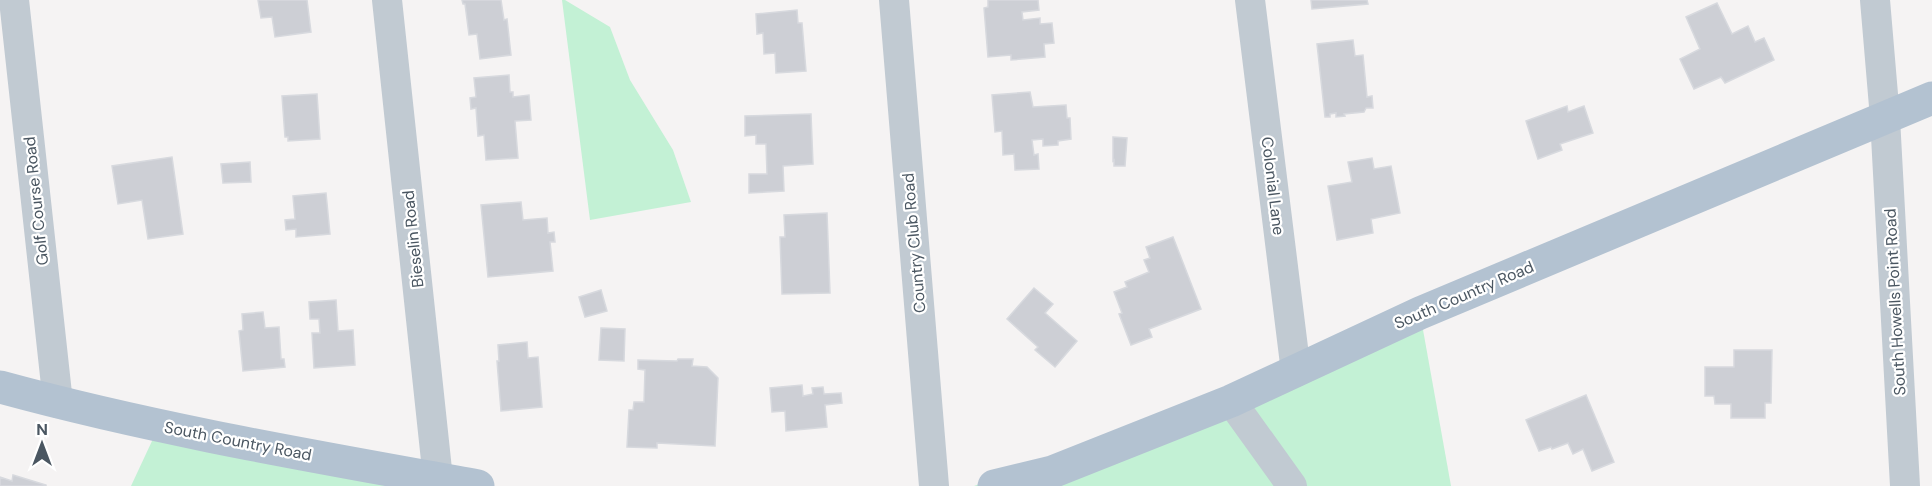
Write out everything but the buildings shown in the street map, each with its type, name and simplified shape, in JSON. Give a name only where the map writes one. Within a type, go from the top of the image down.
[{"type":"main road","name":"South Country Road","points":[[994,486],[1052,471],[1231,401],[1420,313],[1932,98]]},
{"type":"main road","name":"South Country Road","points":[[0,387],[58,403],[239,442],[478,486]]},
{"type":"street","name":"Golf Course Road","points":[[14,0],[58,403]]},
{"type":"street","name":"Bieselin Road","points":[[387,0],[438,479]]},
{"type":"street","name":"Country Club Road","points":[[894,0],[934,486]]},
{"type":"street","name":"Colonial Lane","points":[[1250,0],[1296,372]]},
{"type":"street","name":"South Howells Point Road","points":[[1875,0],[1886,118],[1905,486]]},
{"type":"street","points":[[1231,401],[1280,483]]},
{"type":"green space","points":[[562,0],[610,27],[630,80],[673,150],[691,202],[590,220]]},
{"type":"green space","points":[[1420,313],[1451,486],[974,486]]},
{"type":"green space","points":[[159,426],[478,486],[131,486]]}]
